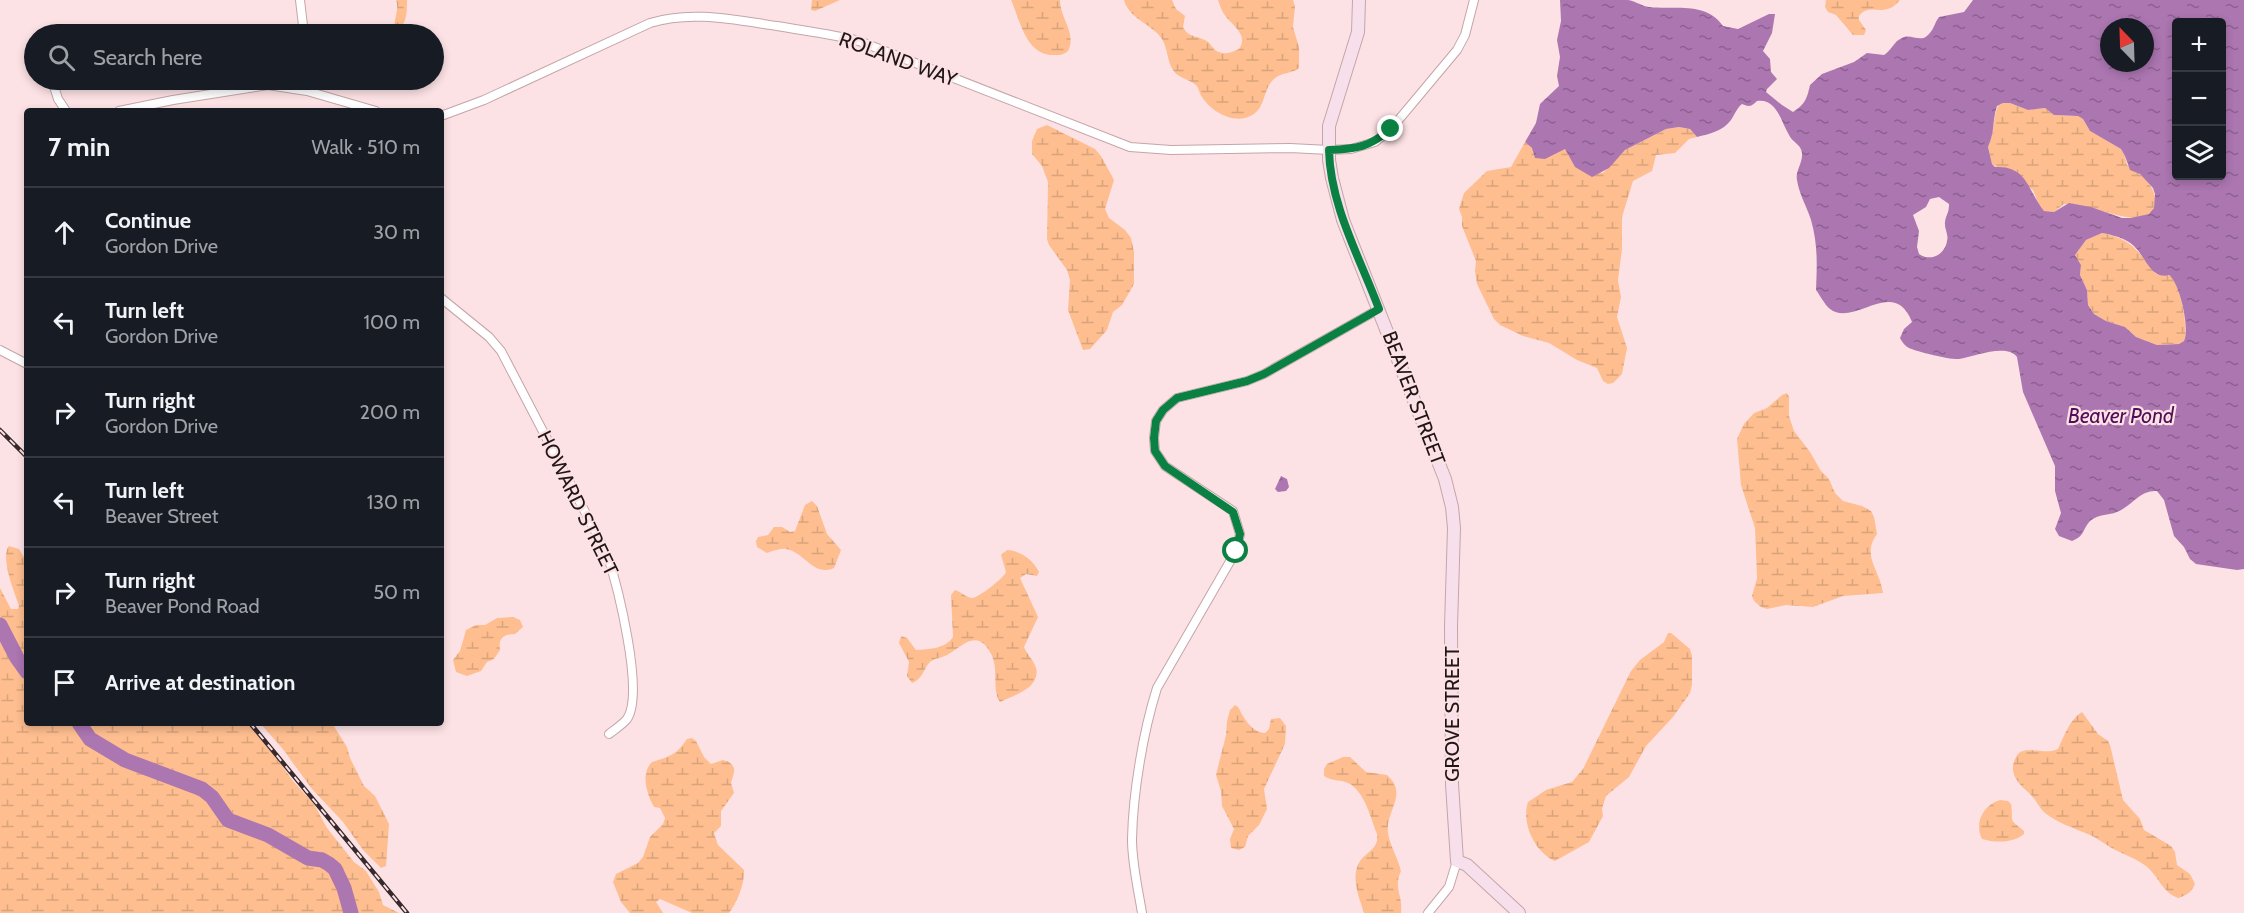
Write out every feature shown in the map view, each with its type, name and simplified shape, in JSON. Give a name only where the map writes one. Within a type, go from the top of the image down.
[{"type":"street","points":[[300,0],[303,24]]},
{"type":"street","name":"BEAVER STREET","points":[[1359,0],[1358,32],[1329,126],[1332,178],[1344,220],[1447,485]]},
{"type":"street","name":"ROLAND WAY","points":[[444,115],[484,100],[650,22],[666,18],[700,16],[826,33],[859,41],[1130,147],[1171,150],[1351,149],[1375,142],[1391,129],[1457,50],[1465,35],[1474,0]]},
{"type":"street","points":[[55,90],[57,99],[64,108]]},
{"type":"street","points":[[134,108],[234,90]]},
{"type":"street","points":[[308,90],[366,108]]},
{"type":"street","name":"HOWARD STREET","points":[[444,300],[489,337],[501,351],[607,554],[616,581],[627,631],[632,692],[632,704],[626,720],[609,734]]},
{"type":"street","points":[[1142,913],[1134,875],[1132,839],[1136,792],[1151,708],[1157,688],[1236,551],[1240,534],[1233,512],[1165,466],[1155,451],[1156,421],[1163,410],[1177,398],[1247,381],[1264,374],[1379,309]]},
{"type":"street","points":[[0,351],[24,363]]},
{"type":"street","name":"GROVE STREET","points":[[1447,485],[1454,528],[1451,626],[1452,774],[1457,861]]},
{"type":"street","points":[[1428,913],[1449,887],[1457,861],[1467,865],[1520,913]]},
{"type":"green space","points":[[396,0],[407,0],[403,24],[394,24]]},
{"type":"green space","points":[[812,0],[840,0],[815,11],[811,10]]},
{"type":"green space","points":[[1011,0],[1060,0],[1071,38],[1068,51],[1050,55],[1035,48],[1024,34]]},
{"type":"green space","points":[[1124,0],[1172,0],[1176,9],[1185,16],[1183,27],[1185,31],[1208,42],[1217,51],[1229,53],[1239,49],[1242,44],[1241,34],[1227,18],[1218,0],[1293,0],[1295,6],[1293,27],[1299,47],[1299,68],[1280,75],[1270,83],[1261,106],[1254,114],[1240,119],[1225,116],[1206,103],[1196,85],[1175,73],[1162,39],[1131,12]]},
{"type":"green space","points":[[1826,0],[1900,0],[1888,9],[1864,12],[1859,16],[1859,20],[1866,30],[1864,35],[1853,35],[1836,15],[1828,12],[1825,7]]},
{"type":"green space","points":[[2003,103],[2010,103],[2028,110],[2045,108],[2054,115],[2078,116],[2083,119],[2090,131],[2121,149],[2127,165],[2149,184],[2155,200],[2153,210],[2139,218],[2119,216],[2085,206],[2064,204],[2054,212],[2044,211],[2033,190],[1992,164],[1988,147],[1996,111]]},
{"type":"green space","points":[[1047,125],[1095,149],[1101,156],[1114,180],[1105,209],[1109,218],[1125,230],[1131,238],[1134,252],[1134,284],[1122,305],[1113,312],[1107,330],[1090,349],[1083,350],[1068,310],[1070,280],[1067,270],[1047,239],[1048,182],[1042,166],[1032,154],[1032,141],[1037,129]]},
{"type":"green space","points":[[1679,127],[1690,129],[1697,137],[1689,139],[1675,153],[1656,155],[1652,171],[1633,181],[1622,217],[1622,249],[1618,280],[1621,297],[1617,317],[1627,348],[1622,374],[1613,383],[1608,384],[1603,381],[1597,368],[1577,360],[1549,343],[1523,336],[1500,325],[1494,319],[1477,284],[1476,261],[1462,226],[1459,209],[1464,193],[1487,171],[1511,167],[1525,142],[1534,151],[1565,149],[1575,167],[1603,173],[1625,150],[1666,129]]},
{"type":"green space","points":[[2102,233],[2128,243],[2156,274],[2169,275],[2174,280],[2183,307],[2184,341],[2179,344],[2157,345],[2136,337],[2125,327],[2106,321],[2094,314],[2088,305],[2087,290],[2080,275],[2081,265],[2075,255],[2086,240]]},
{"type":"green space","points":[[1787,393],[1789,416],[1794,431],[1829,479],[1835,493],[1843,501],[1871,511],[1874,517],[1877,534],[1871,549],[1871,556],[1883,593],[1843,596],[1813,607],[1786,605],[1767,609],[1754,601],[1752,596],[1757,578],[1755,528],[1741,485],[1737,439],[1744,424],[1754,413],[1767,408]]},
{"type":"green space","points":[[812,501],[817,506],[827,534],[841,550],[834,568],[820,569],[793,551],[786,549],[767,553],[757,547],[758,537],[768,535],[774,527],[782,527],[790,532],[795,531],[805,505]]},
{"type":"green space","points":[[9,546],[19,549],[24,557],[24,726],[253,726],[293,781],[314,804],[327,828],[354,862],[366,871],[379,892],[383,905],[399,913],[0,913],[0,588],[11,609],[18,609],[19,605],[7,566]]},
{"type":"green space","points":[[1007,550],[1026,557],[1039,572],[1037,576],[1026,574],[1020,578],[1038,617],[1024,647],[1036,668],[1034,681],[1025,690],[1000,702],[996,691],[993,658],[985,645],[974,640],[932,661],[921,676],[912,683],[907,676],[909,662],[899,643],[901,636],[907,638],[916,650],[936,648],[950,641],[953,637],[951,595],[955,590],[973,598],[991,587],[1006,572],[1001,555]]},
{"type":"green space","points":[[513,617],[520,620],[523,627],[515,634],[503,638],[500,642],[500,650],[494,659],[487,662],[481,671],[467,676],[456,672],[453,660],[460,651],[466,630],[476,625],[485,625],[497,618]]},
{"type":"green space","points":[[1668,633],[1690,649],[1692,685],[1690,693],[1673,717],[1646,746],[1629,777],[1606,796],[1602,809],[1603,816],[1589,842],[1555,861],[1541,851],[1531,836],[1526,819],[1528,802],[1546,790],[1572,782],[1583,769],[1631,671],[1640,660],[1664,642]]},
{"type":"green space","points":[[1235,705],[1248,724],[1260,732],[1265,733],[1269,729],[1271,719],[1280,718],[1286,726],[1285,744],[1264,789],[1267,809],[1259,825],[1248,836],[1245,847],[1239,850],[1231,848],[1230,839],[1234,829],[1222,806],[1221,791],[1216,775],[1226,735],[1227,721],[1230,710]]},
{"type":"green space","points":[[2082,712],[2098,734],[2110,745],[2123,800],[2140,819],[2144,830],[2171,846],[2175,852],[2177,865],[2190,874],[2195,884],[2186,895],[2178,898],[2172,895],[2148,868],[2139,862],[2093,836],[2050,817],[2016,778],[2013,769],[2019,753],[2028,750],[2053,751],[2058,749],[2071,723]]},
{"type":"green space","points":[[263,726],[334,726],[347,747],[364,786],[375,796],[389,824],[386,866],[381,868],[363,850],[343,822],[312,789]]},
{"type":"green space","points":[[692,738],[711,764],[723,760],[729,762],[733,767],[731,783],[734,793],[721,811],[721,826],[714,833],[718,845],[744,870],[740,893],[729,913],[692,913],[660,899],[656,902],[663,913],[630,913],[621,902],[613,882],[616,874],[638,863],[643,857],[650,837],[663,824],[665,818],[660,808],[654,807],[649,796],[646,772],[652,762],[672,754],[687,739]]},
{"type":"green space","points":[[1343,757],[1350,757],[1366,772],[1387,775],[1396,789],[1388,833],[1401,871],[1398,887],[1401,913],[1364,913],[1356,887],[1357,867],[1376,843],[1377,834],[1367,807],[1355,788],[1347,782],[1324,776],[1327,764]]},
{"type":"green space","points":[[2000,800],[2011,804],[2012,820],[2024,831],[2024,834],[2004,841],[1982,839],[1979,827],[1982,815],[1989,806]]},
{"type":"water","name":"Beaver Pond","points":[[1560,0],[1627,0],[1649,7],[1689,8],[1708,13],[1723,26],[1738,29],[1769,14],[1775,14],[1772,33],[1763,51],[1770,59],[1771,72],[1777,79],[1766,92],[1793,112],[1805,101],[1810,85],[1822,74],[1854,62],[1867,53],[1884,55],[1902,38],[1926,37],[1939,17],[1964,12],[1973,0],[2244,0],[2244,569],[2196,564],[2190,559],[2184,547],[2174,536],[2164,500],[2157,491],[2142,495],[2117,512],[2094,518],[2087,524],[2081,535],[2072,541],[2059,536],[2055,529],[2061,513],[2055,491],[2055,466],[2023,392],[2017,357],[2005,351],[1959,359],[1919,352],[1908,347],[1900,338],[1904,329],[1912,322],[1904,309],[1895,303],[1884,302],[1840,313],[1830,309],[1824,302],[1816,290],[1815,238],[1797,180],[1802,157],[1801,150],[1791,138],[1778,112],[1769,103],[1757,101],[1750,106],[1742,104],[1724,127],[1702,136],[1697,137],[1690,129],[1679,127],[1666,129],[1625,150],[1609,168],[1592,177],[1575,167],[1565,149],[1545,159],[1535,158],[1532,148],[1525,142],[1536,123],[1540,104],[1559,86],[1557,76],[1560,57],[1557,40],[1561,21]],"holes":[[[2010,103],[2028,110],[2045,108],[2054,115],[2078,116],[2083,119],[2090,131],[2121,149],[2130,170],[2140,174],[2153,188],[2154,208],[2149,214],[2131,218],[2122,218],[2091,207],[2069,203],[2054,212],[2044,211],[2021,175],[2014,170],[1995,167],[1992,164],[1988,147],[1997,106]],[[1939,197],[1949,204],[1945,222],[1946,246],[1932,257],[1919,254],[1917,247],[1919,231],[1913,215],[1926,207],[1930,199]],[[2102,233],[2119,237],[2131,243],[2153,271],[2163,276],[2169,275],[2177,287],[2185,317],[2184,341],[2179,344],[2157,345],[2136,337],[2125,327],[2106,321],[2094,314],[2088,305],[2087,290],[2080,275],[2081,265],[2075,255],[2086,240]]]},
{"type":"water","points":[[1281,476],[1287,479],[1289,487],[1286,491],[1278,492],[1275,489]]},
{"type":"waterway","points":[[0,625],[24,668]]},
{"type":"waterway","points":[[81,726],[90,739],[125,760],[202,789],[212,797],[228,820],[268,835],[308,858],[322,860],[329,864],[335,869],[344,888],[351,913]]},
{"type":"railway","points":[[0,430],[24,454]]},
{"type":"railway","points":[[252,726],[407,913]]},
{"type":"route","points":[[1236,551],[1240,534],[1233,512],[1165,466],[1155,451],[1156,421],[1163,410],[1177,398],[1247,381],[1264,374],[1379,309],[1344,220],[1332,178],[1329,150],[1351,149],[1375,142],[1391,129]]}]
